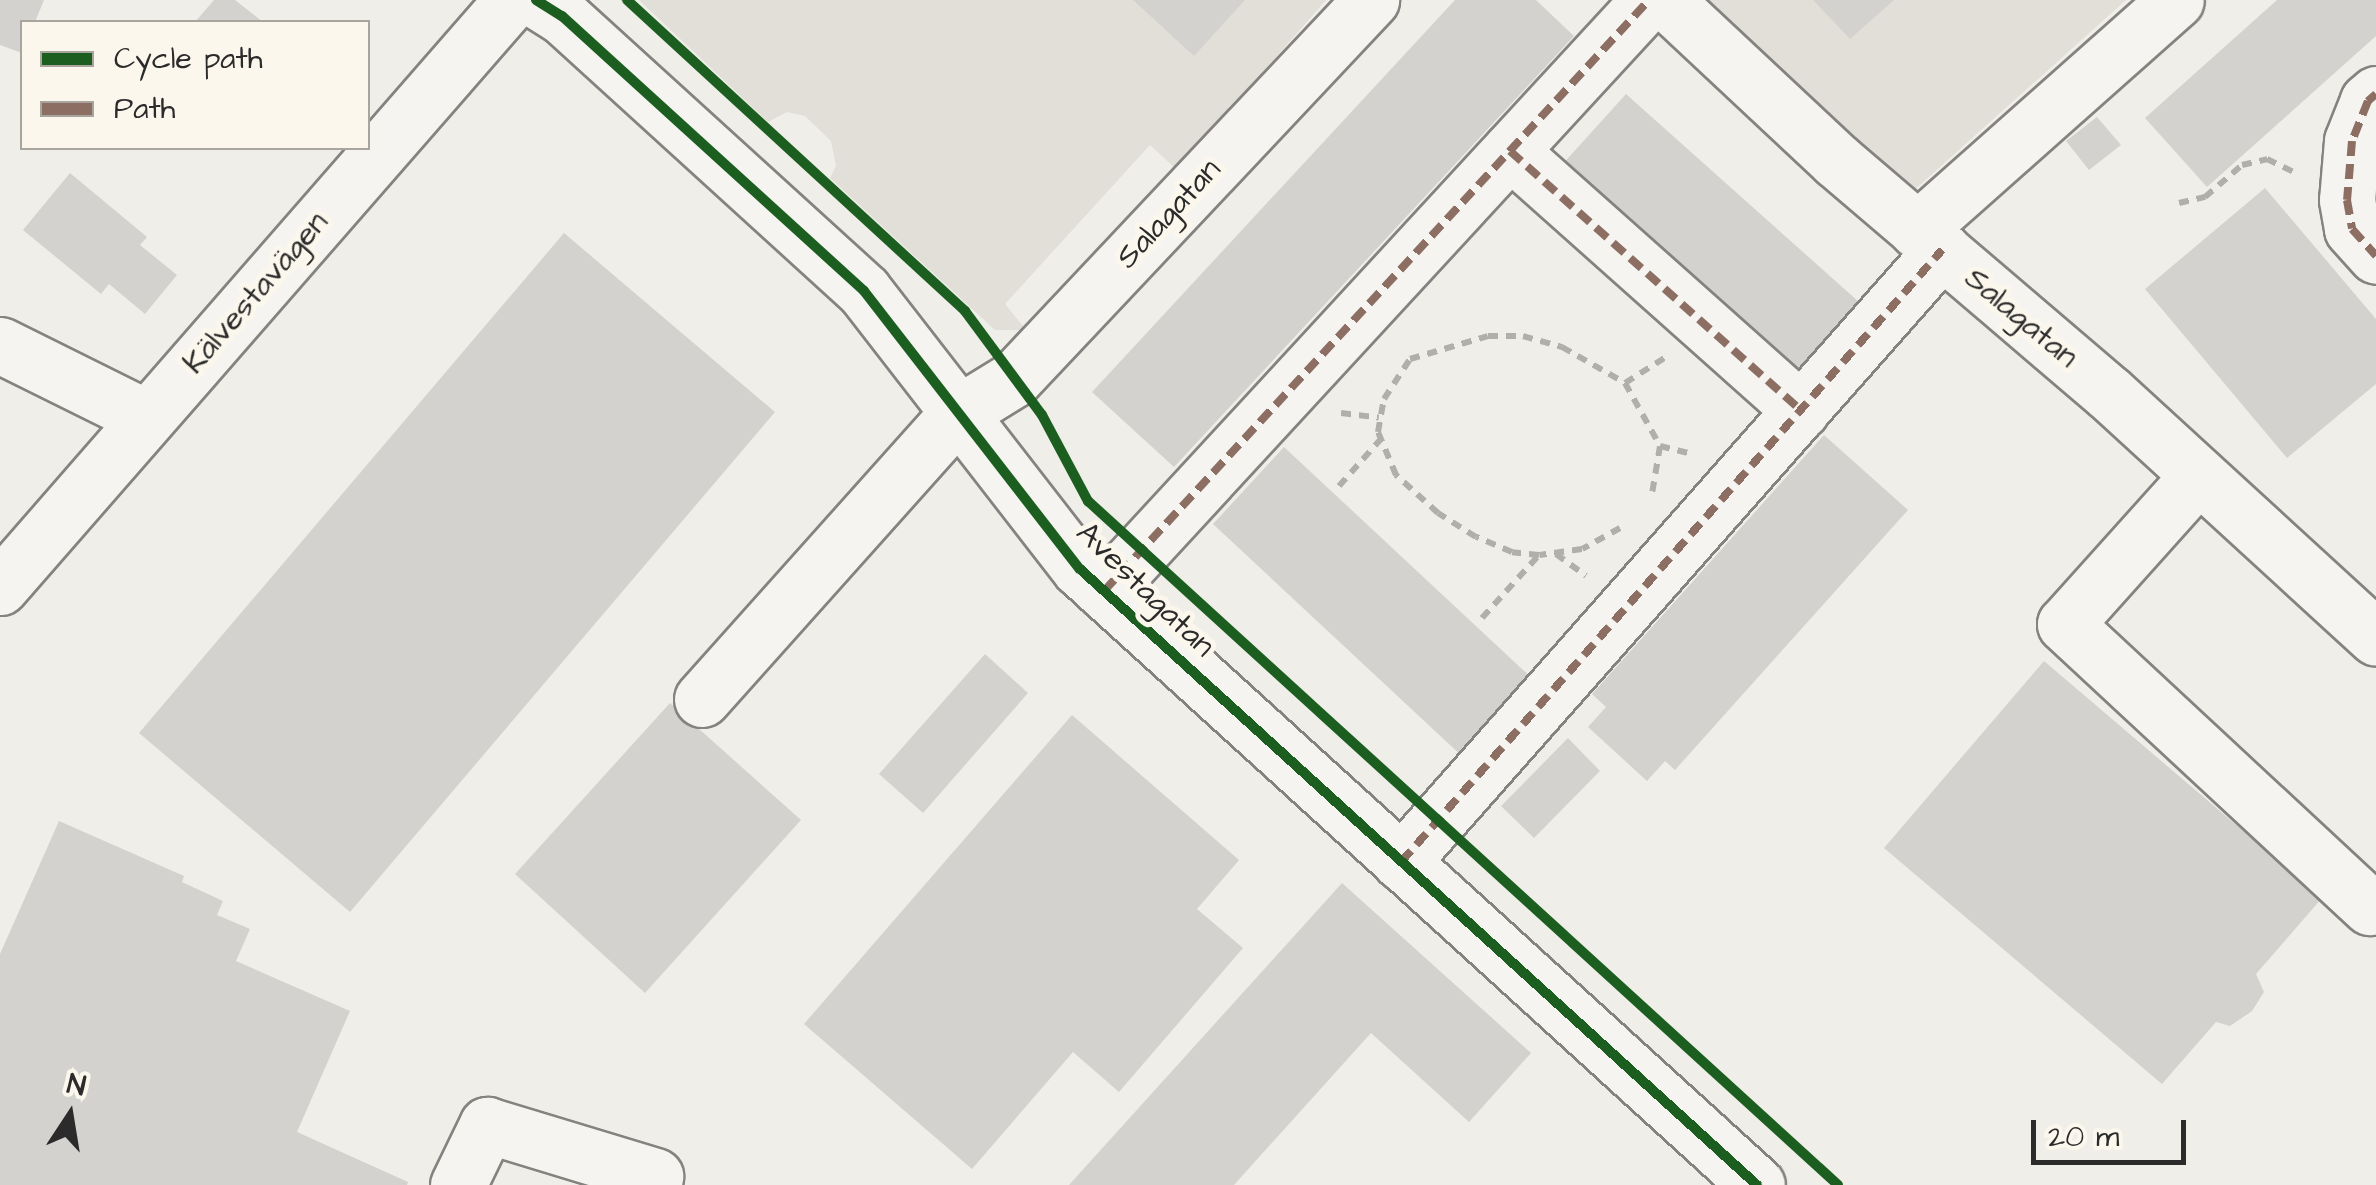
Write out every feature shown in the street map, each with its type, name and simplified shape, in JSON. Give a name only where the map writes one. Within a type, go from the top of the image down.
[{"type":"street","name":"Kälvestavägen","points":[[0,587],[512,0]]},
{"type":"street","name":"Avestagatan","points":[[536,0],[562,16],[864,291],[1080,569],[1757,1185]]},
{"type":"street","name":"Salagatan","points":[[702,699],[957,414],[1014,378],[1371,0]]},
{"type":"street","points":[[1104,591],[1649,0]]},
{"type":"street","name":"Salagatan","points":[[1665,0],[1929,240],[2110,393],[2376,638]]},
{"type":"street","points":[[1401,862],[1800,410],[1929,240],[2176,0]]},
{"type":"street","points":[[2376,94],[2368,101],[2352,140],[2347,200],[2352,229],[2376,256]]},
{"type":"street","points":[[1510,151],[1800,410]]},
{"type":"street","points":[[0,345],[148,418]]},
{"type":"street","points":[[2198,476],[2065,624],[2370,907]]},
{"type":"street","points":[[458,1185],[487,1125],[655,1176]]},
{"type":"path","points":[[2179,203],[2205,197],[2242,165],[2266,159],[2347,200]]},
{"type":"path","points":[[1625,383],[1707,326]]},
{"type":"path","points":[[1629,521],[1582,549],[1539,555],[1512,552],[1476,537],[1438,513],[1396,474],[1380,440],[1384,400],[1402,365],[1417,355],[1488,336],[1523,336],[1562,347],[1625,383],[1660,446],[1658,472],[1645,505]]},
{"type":"path","points":[[1339,486],[1380,440]]},
{"type":"path","points":[[1482,618],[1539,555]]},
{"type":"shaded area","points":[[639,0],[1326,0],[1177,170],[1150,145],[1005,304],[1026,330],[995,330],[830,178],[836,166],[831,141],[805,116],[787,112],[768,122]]},
{"type":"shaded area","points":[[1702,0],[2126,0],[1911,193]]},
{"type":"building","points":[[0,0],[44,0],[36,20],[20,20],[20,52],[0,45]]},
{"type":"building","points":[[214,0],[235,0],[260,20],[197,20]]},
{"type":"building","points":[[1133,0],[1245,0],[1194,56]]},
{"type":"building","points":[[1455,0],[1536,0],[1574,36],[1174,467],[1092,392]]},
{"type":"building","points":[[1813,0],[1894,0],[1850,39]]},
{"type":"building","points":[[2277,0],[2376,0],[2376,36],[2207,187],[2145,118]]},
{"type":"building","points":[[1626,94],[1878,319],[1811,393],[1560,167]]},
{"type":"building","points":[[2097,117],[2121,145],[2089,170],[2066,141]]},
{"type":"building","points":[[70,173],[147,237],[140,245],[177,275],[145,314],[109,284],[101,294],[23,230]]},
{"type":"building","points":[[2265,188],[2376,319],[2376,384],[2287,458],[2145,289]]},
{"type":"building","points":[[564,233],[775,412],[350,912],[139,733]]},
{"type":"building","points":[[1824,435],[1908,510],[1675,770],[1665,761],[1647,781],[1588,727],[1606,707],[1592,694]]},
{"type":"building","points":[[1284,447],[1536,682],[1464,758],[1213,524]]},
{"type":"building","points":[[985,654],[1028,693],[923,813],[879,774]]},
{"type":"building","points":[[2044,661],[2322,898],[2256,974],[2264,992],[2252,1011],[2230,1026],[2216,1022],[2162,1084],[1884,848]]},
{"type":"building","points":[[670,703],[801,820],[645,993],[515,874]]},
{"type":"building","points":[[1072,715],[1239,860],[1197,909],[1243,948],[1119,1092],[1073,1052],[972,1169],[804,1024]]},
{"type":"building","points":[[1568,738],[1600,771],[1534,838],[1501,806]]},
{"type":"building","points":[[59,821],[184,876],[182,882],[223,901],[217,915],[250,929],[236,961],[350,1011],[297,1132],[408,1182],[407,1185],[0,1185],[0,954]]},
{"type":"building","points":[[1342,883],[1531,1053],[1469,1122],[1371,1033],[1234,1185],[1069,1185]]},
{"type":"marked path","points":[[1104,591],[1649,0]]},
{"type":"marked path","points":[[2376,94],[2368,101],[2352,141],[2347,200],[2352,229],[2376,256]]},
{"type":"marked path","points":[[1510,151],[1801,410]]},
{"type":"marked path","points":[[1401,862],[1942,250]]},
{"type":"cycle path","points":[[536,0],[562,16],[864,291],[1080,569],[1757,1185]]},
{"type":"cycle path","points":[[627,0],[965,311],[1042,415],[1088,501],[1838,1185]]}]
